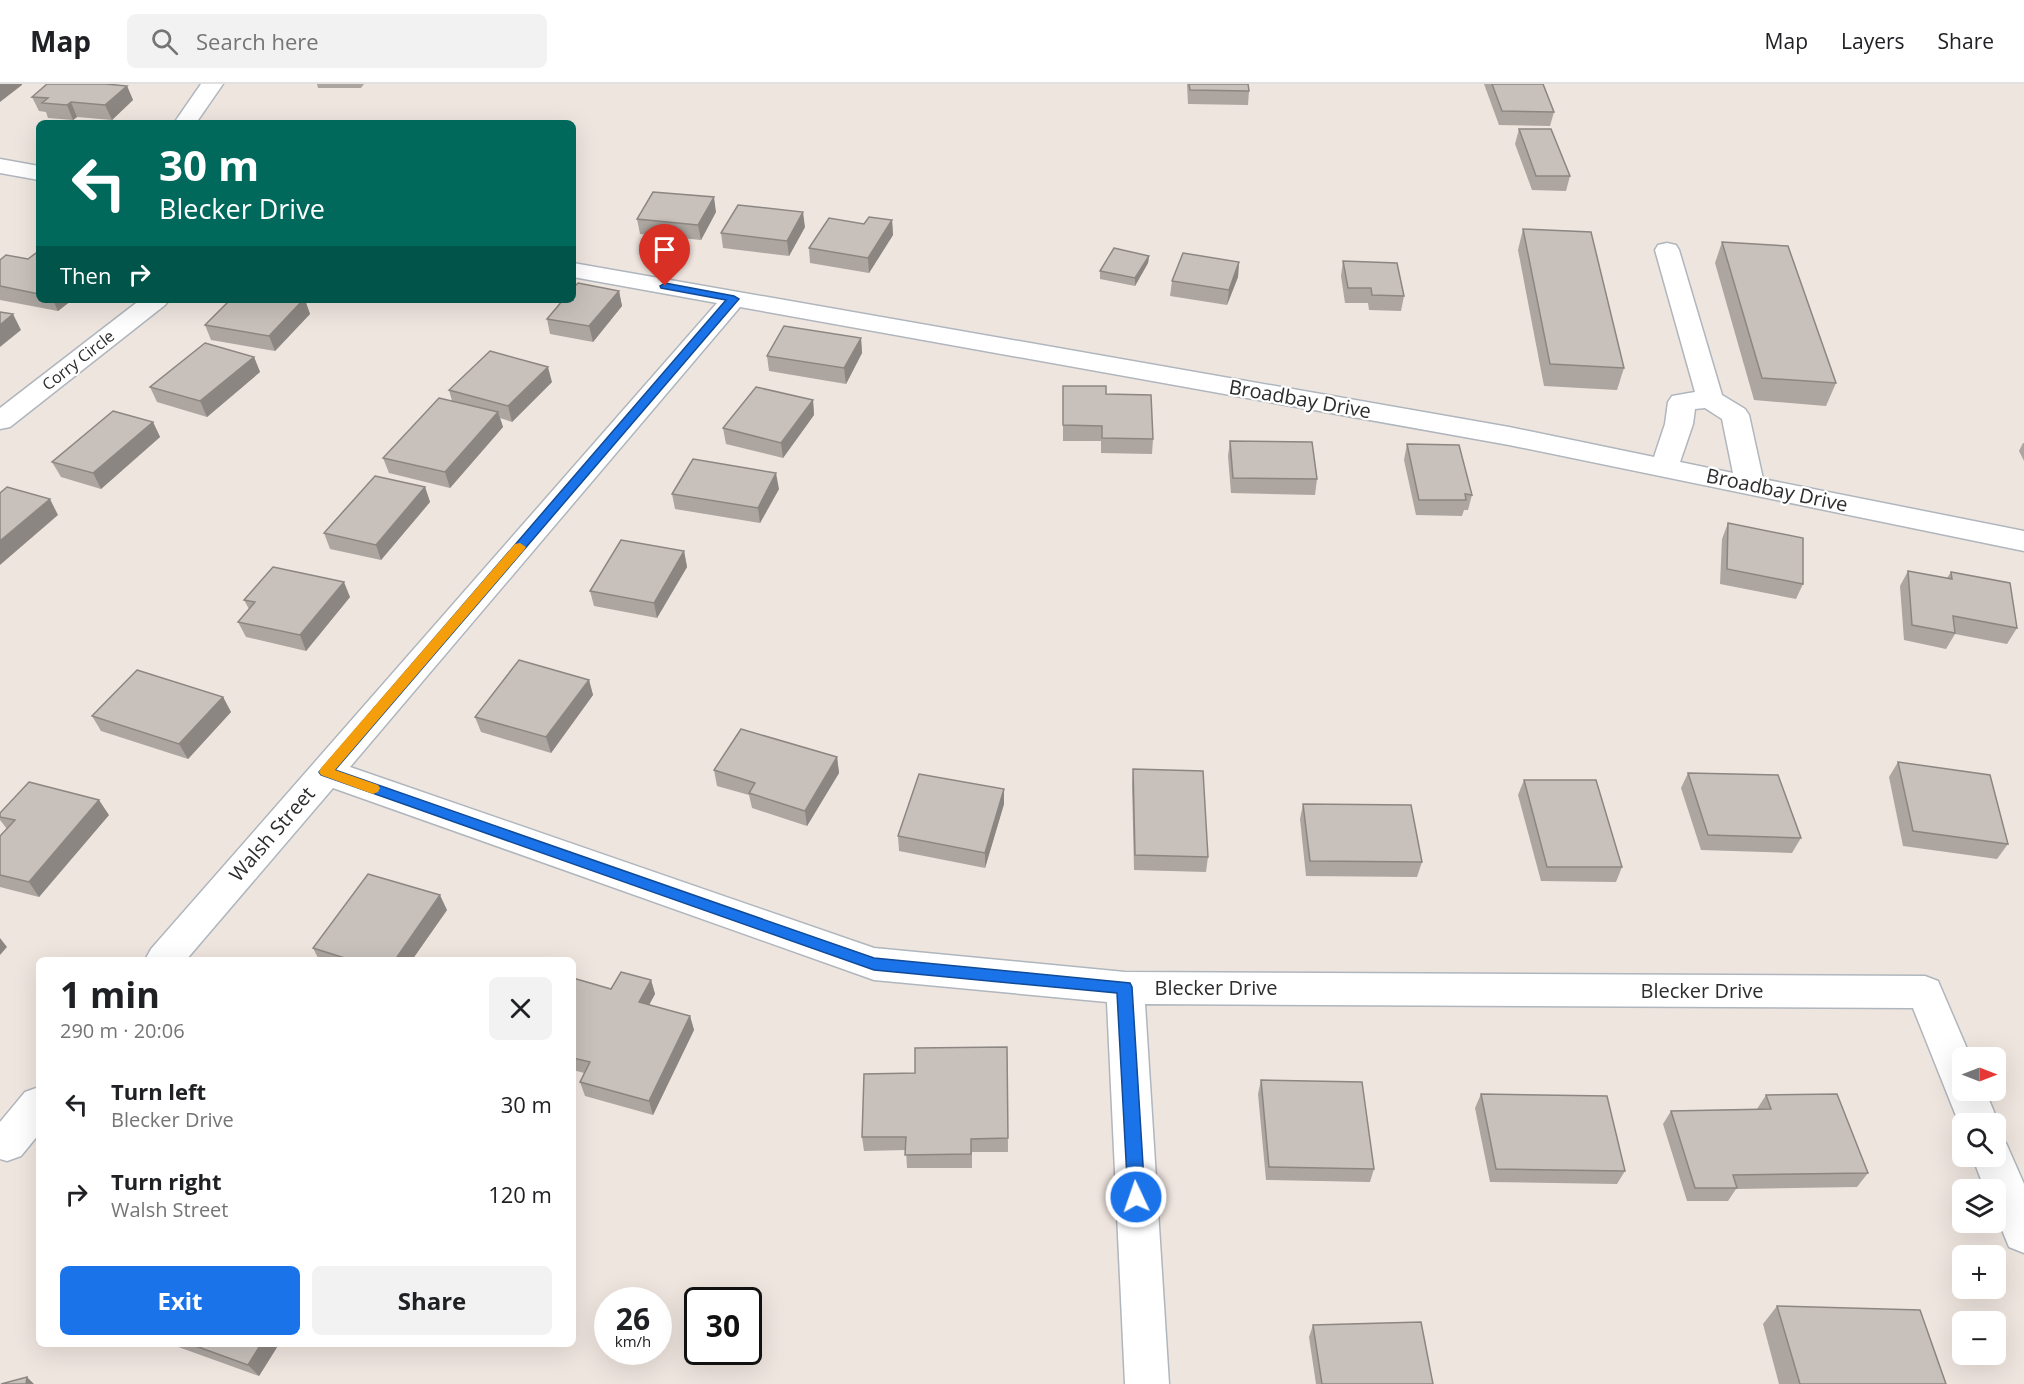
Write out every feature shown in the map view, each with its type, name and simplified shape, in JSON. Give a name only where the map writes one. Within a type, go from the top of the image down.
[{"type":"street","points":[[187,120],[213,84]]},
{"type":"street","points":[[0,166],[36,172]]},
{"type":"street","points":[[1667,250],[1710,399]]},
{"type":"street","name":"Broadbay Drive","points":[[576,271],[1509,436],[2024,541]]},
{"type":"street","name":"Walsh Street","points":[[167,957],[734,299]]},
{"type":"street","name":"Corry Circle","points":[[0,421],[152,303]]},
{"type":"street","points":[[1664,467],[1679,424],[1682,402],[1710,399],[1735,415],[1750,485]]},
{"type":"street","name":"Blecker Drive","points":[[326,772],[874,964],[1125,987],[1925,992],[1952,1058]]},
{"type":"street","points":[[1125,987],[1147,1384]]},
{"type":"street","points":[[7,1143],[36,1109]]},
{"type":"street","points":[[1997,1167],[2024,1233]]},
{"type":"building","points":[[47,84],[127,86],[105,105],[71,102],[67,105],[42,103],[48,98],[32,97]]},
{"type":"building","points":[[1189,84],[1248,84],[1249,91],[1190,90]]},
{"type":"building","points":[[1492,84],[1543,84],[1554,112],[1502,111]]},
{"type":"building","points":[[1519,129],[1551,129],[1570,176],[1536,176]]},
{"type":"building","points":[[653,192],[714,197],[698,225],[637,219]]},
{"type":"building","points":[[738,205],[803,212],[787,241],[721,233]]},
{"type":"building","points":[[869,217],[892,220],[868,258],[809,248],[829,218],[864,224]]},
{"type":"building","points":[[1523,229],[1591,232],[1624,368],[1550,364]]},
{"type":"building","points":[[1722,242],[1788,246],[1836,383],[1762,378]]},
{"type":"building","points":[[1114,248],[1149,256],[1135,278],[1100,271]]},
{"type":"building","points":[[36,253],[36,293],[0,286],[0,260],[6,255],[28,259]]},
{"type":"building","points":[[1183,253],[1239,262],[1229,290],[1172,281]]},
{"type":"building","points":[[1343,261],[1397,263],[1404,296],[1372,295],[1371,288],[1348,288]]},
{"type":"building","points":[[578,283],[619,291],[589,326],[547,319],[560,303],[576,303]]},
{"type":"building","points":[[227,303],[300,303],[269,336],[205,325]]},
{"type":"building","points":[[0,312],[13,314],[0,325]]},
{"type":"building","points":[[784,326],[861,338],[844,368],[767,356]]},
{"type":"building","points":[[205,343],[254,357],[200,401],[150,387]]},
{"type":"building","points":[[490,351],[548,367],[508,406],[449,390]]},
{"type":"building","points":[[1063,386],[1106,386],[1106,394],[1151,395],[1153,439],[1102,438],[1102,426],[1063,425]]},
{"type":"building","points":[[756,387],[813,400],[781,443],[723,428]]},
{"type":"building","points":[[439,398],[498,412],[445,472],[383,458]]},
{"type":"building","points":[[113,411],[153,422],[93,473],[52,462]]},
{"type":"building","points":[[1230,441],[1312,442],[1317,479],[1233,478]]},
{"type":"building","points":[[1407,444],[1459,445],[1472,495],[1465,494],[1466,500],[1419,500]]},
{"type":"building","points":[[693,459],[776,473],[758,508],[672,494]]},
{"type":"building","points":[[375,476],[425,487],[376,545],[324,533]]},
{"type":"building","points":[[7,487],[50,499],[0,541],[0,493]]},
{"type":"building","points":[[1728,523],[1803,538],[1803,584],[1727,569]]},
{"type":"building","points":[[621,540],[684,551],[654,603],[590,591]]},
{"type":"building","points":[[273,567],[344,582],[300,635],[238,622],[255,602],[244,600]]},
{"type":"building","points":[[1908,571],[1952,579],[1951,572],[2010,583],[2017,628],[1953,616],[1955,633],[1912,625]]},
{"type":"building","points":[[519,660],[589,680],[546,737],[475,717]]},
{"type":"building","points":[[137,670],[223,697],[179,744],[92,716]]},
{"type":"building","points":[[741,729],[837,757],[805,811],[749,793],[755,783],[714,770]]},
{"type":"building","points":[[1898,762],[1990,775],[2008,844],[1913,831]]},
{"type":"building","points":[[1133,769],[1203,771],[1208,857],[1135,855]]},
{"type":"building","points":[[1688,773],[1778,775],[1801,838],[1708,835]]},
{"type":"building","points":[[919,774],[1004,789],[985,853],[898,836]]},
{"type":"building","points":[[1524,780],[1596,780],[1622,867],[1547,867]]},
{"type":"building","points":[[29,782],[99,800],[29,882],[0,875],[0,836],[15,820],[0,817],[0,813]]},
{"type":"building","points":[[1303,804],[1411,805],[1422,862],[1310,861]]},
{"type":"building","points":[[368,874],[440,895],[397,957],[342,957],[313,948]]},
{"type":"building","points":[[621,972],[651,980],[639,1002],[690,1016],[649,1101],[580,1082],[590,1062],[576,1059],[576,979],[611,989]]},
{"type":"building","points":[[1007,1047],[1008,1138],[971,1139],[971,1154],[905,1155],[906,1137],[862,1137],[864,1074],[915,1073],[915,1048]]},
{"type":"building","points":[[1261,1080],[1362,1082],[1374,1169],[1269,1167]]},
{"type":"building","points":[[1481,1094],[1607,1096],[1625,1171],[1496,1169]]},
{"type":"building","points":[[1837,1094],[1868,1173],[1733,1175],[1737,1188],[1695,1188],[1671,1111],[1771,1109],[1766,1095]]},
{"type":"building","points":[[1777,1306],[1920,1310],[1946,1384],[1800,1384]]},
{"type":"building","points":[[1421,1322],[1433,1384],[1322,1384],[1313,1325]]},
{"type":"building","points":[[198,1347],[259,1347],[248,1365]]},
{"type":"building","points":[[27,1377],[26,1384],[1,1384]]},
{"type":"slow traffic","points":[[373,788],[326,772],[520,547]]},
{"type":"route","points":[[665,286],[734,299],[326,772],[874,964],[1125,987],[1136,1197]]}]
